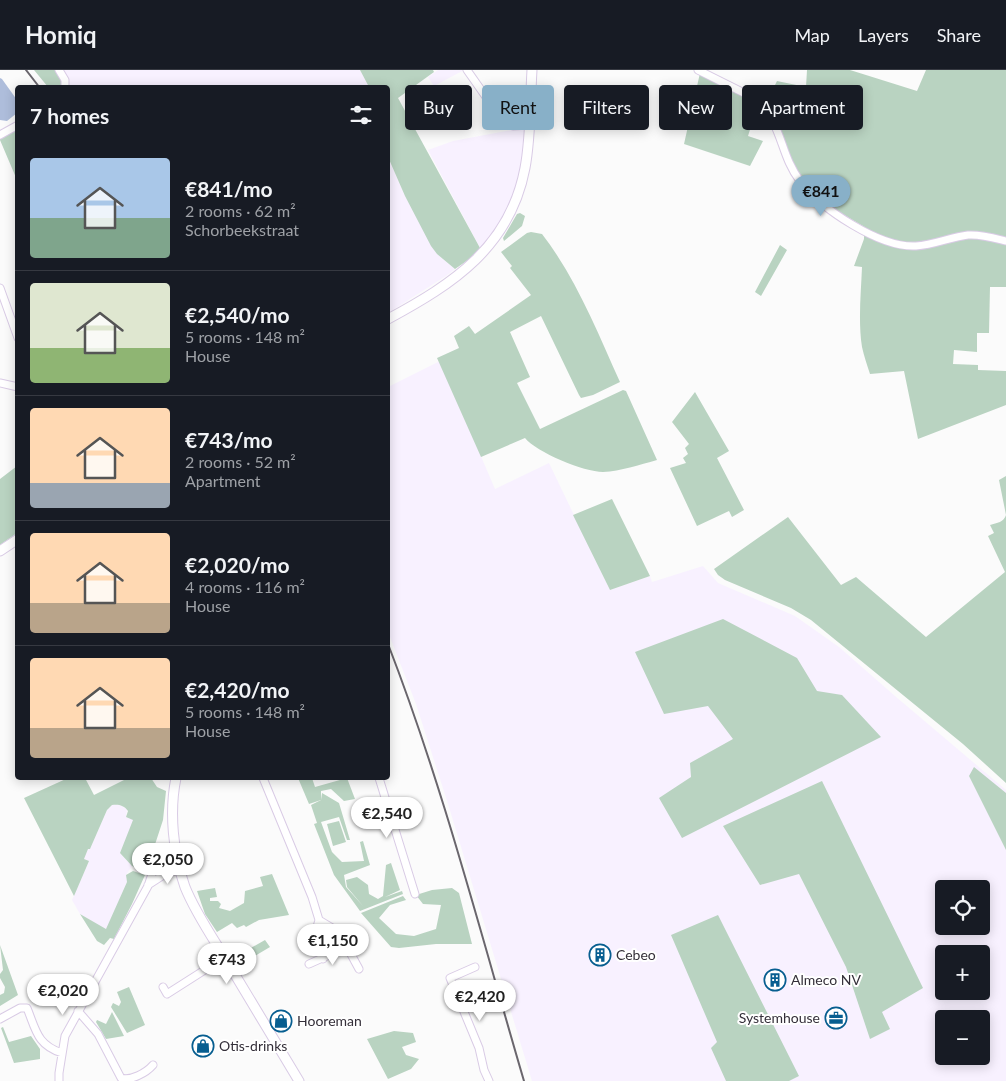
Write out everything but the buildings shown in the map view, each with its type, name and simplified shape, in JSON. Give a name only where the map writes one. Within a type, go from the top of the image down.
[{"type":"main road","points":[[531,85],[532,70]]},
{"type":"main road","points":[[390,318],[454,280],[488,248],[506,224],[520,189],[530,130]]},
{"type":"main road","points":[[0,551],[15,541]]},
{"type":"main road","points":[[176,780],[173,832],[180,868],[189,895],[299,1081]]},
{"type":"street","points":[[58,70],[65,80],[65,85]]},
{"type":"street","points":[[467,70],[482,91]]},
{"type":"street","points":[[698,70],[759,102],[774,122],[791,167],[800,182],[817,200],[881,240],[899,246],[928,245],[969,235],[1006,241]]},
{"type":"street","points":[[0,135],[15,127]]},
{"type":"street","points":[[0,288],[15,330]]},
{"type":"street","points":[[0,383],[15,386]]},
{"type":"street","points":[[265,780],[310,889],[319,920],[316,930],[322,959]]},
{"type":"street","points":[[380,780],[415,894]]},
{"type":"street","points":[[59,1081],[65,1036],[148,886],[156,865],[177,854]]},
{"type":"street","points":[[148,886],[165,874],[180,868]]},
{"type":"street","points":[[319,920],[339,932],[359,969]]},
{"type":"street","points":[[309,964],[347,947]]},
{"type":"street","points":[[163,988],[167,994],[225,957]]},
{"type":"street","points":[[475,967],[450,978],[479,1048],[484,1070],[489,1081]]},
{"type":"street","points":[[0,1019],[20,1008],[27,1008],[43,1044],[51,1050],[62,1053]]},
{"type":"street","points":[[78,1011],[98,1034],[121,1078],[131,1079],[153,1065]]},
{"type":"shaded area","points":[[63,70],[360,70],[368,85],[69,85],[69,80]]},
{"type":"shaded area","points":[[438,70],[464,70],[436,85],[433,85],[428,77]]},
{"type":"shaded area","points":[[511,130],[524,130],[521,166],[515,189],[506,210],[490,237],[480,248],[428,150],[453,141]]},
{"type":"shaded area","points":[[390,162],[405,196],[437,254],[455,269],[390,312]]},
{"type":"shaded area","points":[[440,361],[495,489],[549,463],[610,590],[650,576],[652,582],[703,566],[718,583],[795,616],[839,647],[1006,790],[1006,1081],[532,1081],[416,704],[390,637],[390,386]]},
{"type":"shaded area","points":[[116,804],[127,809],[126,817],[134,820],[120,853],[132,866],[126,875],[127,882],[106,930],[80,914],[72,900],[89,861],[84,859],[88,849],[90,849],[107,810]]},
{"type":"green space","points":[[34,70],[57,70],[62,76],[62,85],[46,85]]},
{"type":"green space","points":[[360,70],[433,70],[434,72],[416,85],[405,85],[405,93],[398,98],[405,111],[405,130],[415,130],[480,248],[455,269],[437,254],[431,246],[405,196],[390,162],[390,85],[368,85]]},
{"type":"green space","points":[[807,70],[850,70],[917,91],[926,70],[1006,70],[1006,239],[986,234],[930,243],[900,243],[878,235],[824,203],[801,178],[791,161],[780,130],[863,130],[863,85],[806,85]]},
{"type":"green space","points":[[700,73],[725,85],[697,85]]},
{"type":"green space","points":[[777,81],[796,85],[775,85]]},
{"type":"green space","points":[[732,89],[742,94],[742,130],[750,130],[748,136],[763,141],[750,166],[684,144],[687,130],[732,130]]},
{"type":"green space","points":[[15,127],[15,175],[0,140],[0,136]]},
{"type":"green space","points":[[520,213],[525,216],[522,226],[504,241],[503,238],[517,214]]},
{"type":"green space","points":[[531,232],[542,234],[576,287],[620,382],[593,395],[581,398],[541,316],[510,332],[530,377],[517,383],[540,429],[623,390],[626,391],[657,460],[630,468],[603,472],[595,471],[584,469],[550,455],[525,438],[481,457],[437,358],[459,348],[454,336],[469,326],[475,334],[531,295],[510,268],[512,266],[501,252]]},
{"type":"green space","points":[[864,232],[879,242],[894,247],[910,248],[971,237],[1006,243],[1006,287],[990,287],[989,333],[977,333],[977,352],[954,350],[953,364],[978,365],[978,370],[1006,371],[1006,405],[918,439],[904,371],[870,374],[862,347],[860,307],[862,267],[854,266],[864,239]]},
{"type":"green space","points":[[780,245],[787,250],[761,296],[755,292]]},
{"type":"green space","points":[[695,392],[729,451],[717,458],[744,510],[732,517],[729,511],[697,526],[670,468],[686,463],[683,458],[688,454],[685,448],[689,444],[672,422]]},
{"type":"green space","points":[[15,468],[15,534],[0,545],[0,479]]},
{"type":"green space","points":[[1006,476],[1006,515],[999,480]]},
{"type":"green space","points":[[612,499],[650,576],[610,590],[573,515]]},
{"type":"green space","points":[[1006,515],[1006,783],[963,744],[811,620],[791,608],[725,580],[714,569],[788,517],[841,585],[856,577],[926,637],[1005,572],[988,536],[994,533],[990,525],[1002,521]]},
{"type":"green space","points":[[723,619],[797,658],[817,691],[842,695],[881,737],[682,838],[659,798],[691,777],[690,763],[733,739],[708,706],[664,714],[635,652]]},
{"type":"green space","points":[[974,767],[1006,793],[1006,850],[969,776]]},
{"type":"green space","points":[[64,780],[86,780],[94,795],[124,780],[152,780],[157,787],[166,791],[163,820],[146,872],[132,866],[120,853],[133,820],[126,817],[128,811],[125,807],[112,805],[107,810],[90,849],[88,849],[84,859],[89,861],[74,896],[24,798]]},
{"type":"green space","points":[[299,780],[313,780],[315,787],[340,780],[348,780],[355,799],[344,801],[331,789],[321,791],[321,800],[309,804]]},
{"type":"green space","points":[[822,781],[923,988],[882,1012],[890,1029],[870,1039],[846,967],[799,874],[760,885],[723,826]]},
{"type":"green space","points":[[322,793],[339,803],[350,840],[347,840],[339,817],[321,822],[332,852],[342,862],[364,861],[360,842],[363,841],[370,865],[344,875],[346,887],[363,906],[347,887],[346,880],[357,877],[368,885],[369,894],[378,899],[383,896],[386,865],[391,863],[400,890],[385,897],[402,891],[403,894],[360,911],[334,875],[314,824],[317,823],[311,805],[321,800]]},
{"type":"green space","points":[[339,821],[346,842],[333,846],[327,824]]},
{"type":"green space","points":[[133,871],[145,875],[114,939],[110,938],[104,945],[97,941],[80,914],[106,929],[127,882],[126,875]]},
{"type":"green space","points":[[272,874],[289,915],[259,920],[246,927],[244,925],[237,928],[232,923],[217,932],[205,914],[197,891],[215,888],[217,897],[210,898],[210,901],[218,901],[221,904],[219,908],[230,911],[244,903],[245,891],[263,886],[260,877]]},
{"type":"green space","points":[[452,888],[459,893],[472,944],[391,947],[361,913],[403,896],[406,900],[390,905],[379,918],[396,934],[414,936],[436,929],[441,905],[423,904],[416,895],[432,890]]},
{"type":"green space","points":[[718,915],[799,1076],[789,1081],[726,1081],[711,1048],[717,1042],[671,935]]},
{"type":"green space","points":[[265,940],[270,947],[238,966],[233,958]]},
{"type":"green space","points":[[0,945],[18,995],[0,1006],[0,995],[4,993],[5,987],[0,978],[3,970]]},
{"type":"green space","points":[[129,987],[145,1025],[127,1033],[111,1007],[113,1003],[119,1006],[121,1002],[117,992]]},
{"type":"green space","points":[[112,1012],[124,1036],[106,1039],[96,1022],[97,1020],[106,1024]]},
{"type":"green space","points":[[3,1027],[9,1042],[31,1036],[40,1049],[40,1059],[14,1063],[1,1028]]},
{"type":"green space","points":[[394,1031],[413,1033],[416,1042],[402,1047],[406,1055],[419,1059],[411,1069],[388,1079],[367,1039]]},
{"type":"water","points":[[0,78],[15,97],[15,115],[7,121],[0,120]]},
{"type":"railway","points":[[26,70],[38,85]]},
{"type":"railway","points":[[390,649],[444,806],[524,1081]]},
{"type":"place","name":"Cebeo","points":[[600,955]]},
{"type":"place","name":"Almeco NV","points":[[775,980]]},
{"type":"place","name":"Systemhouse","points":[[836,1018]]},
{"type":"place","name":"Hooreman","points":[[281,1021]]},
{"type":"place","name":"Otis-drinks","points":[[203,1046]]}]
